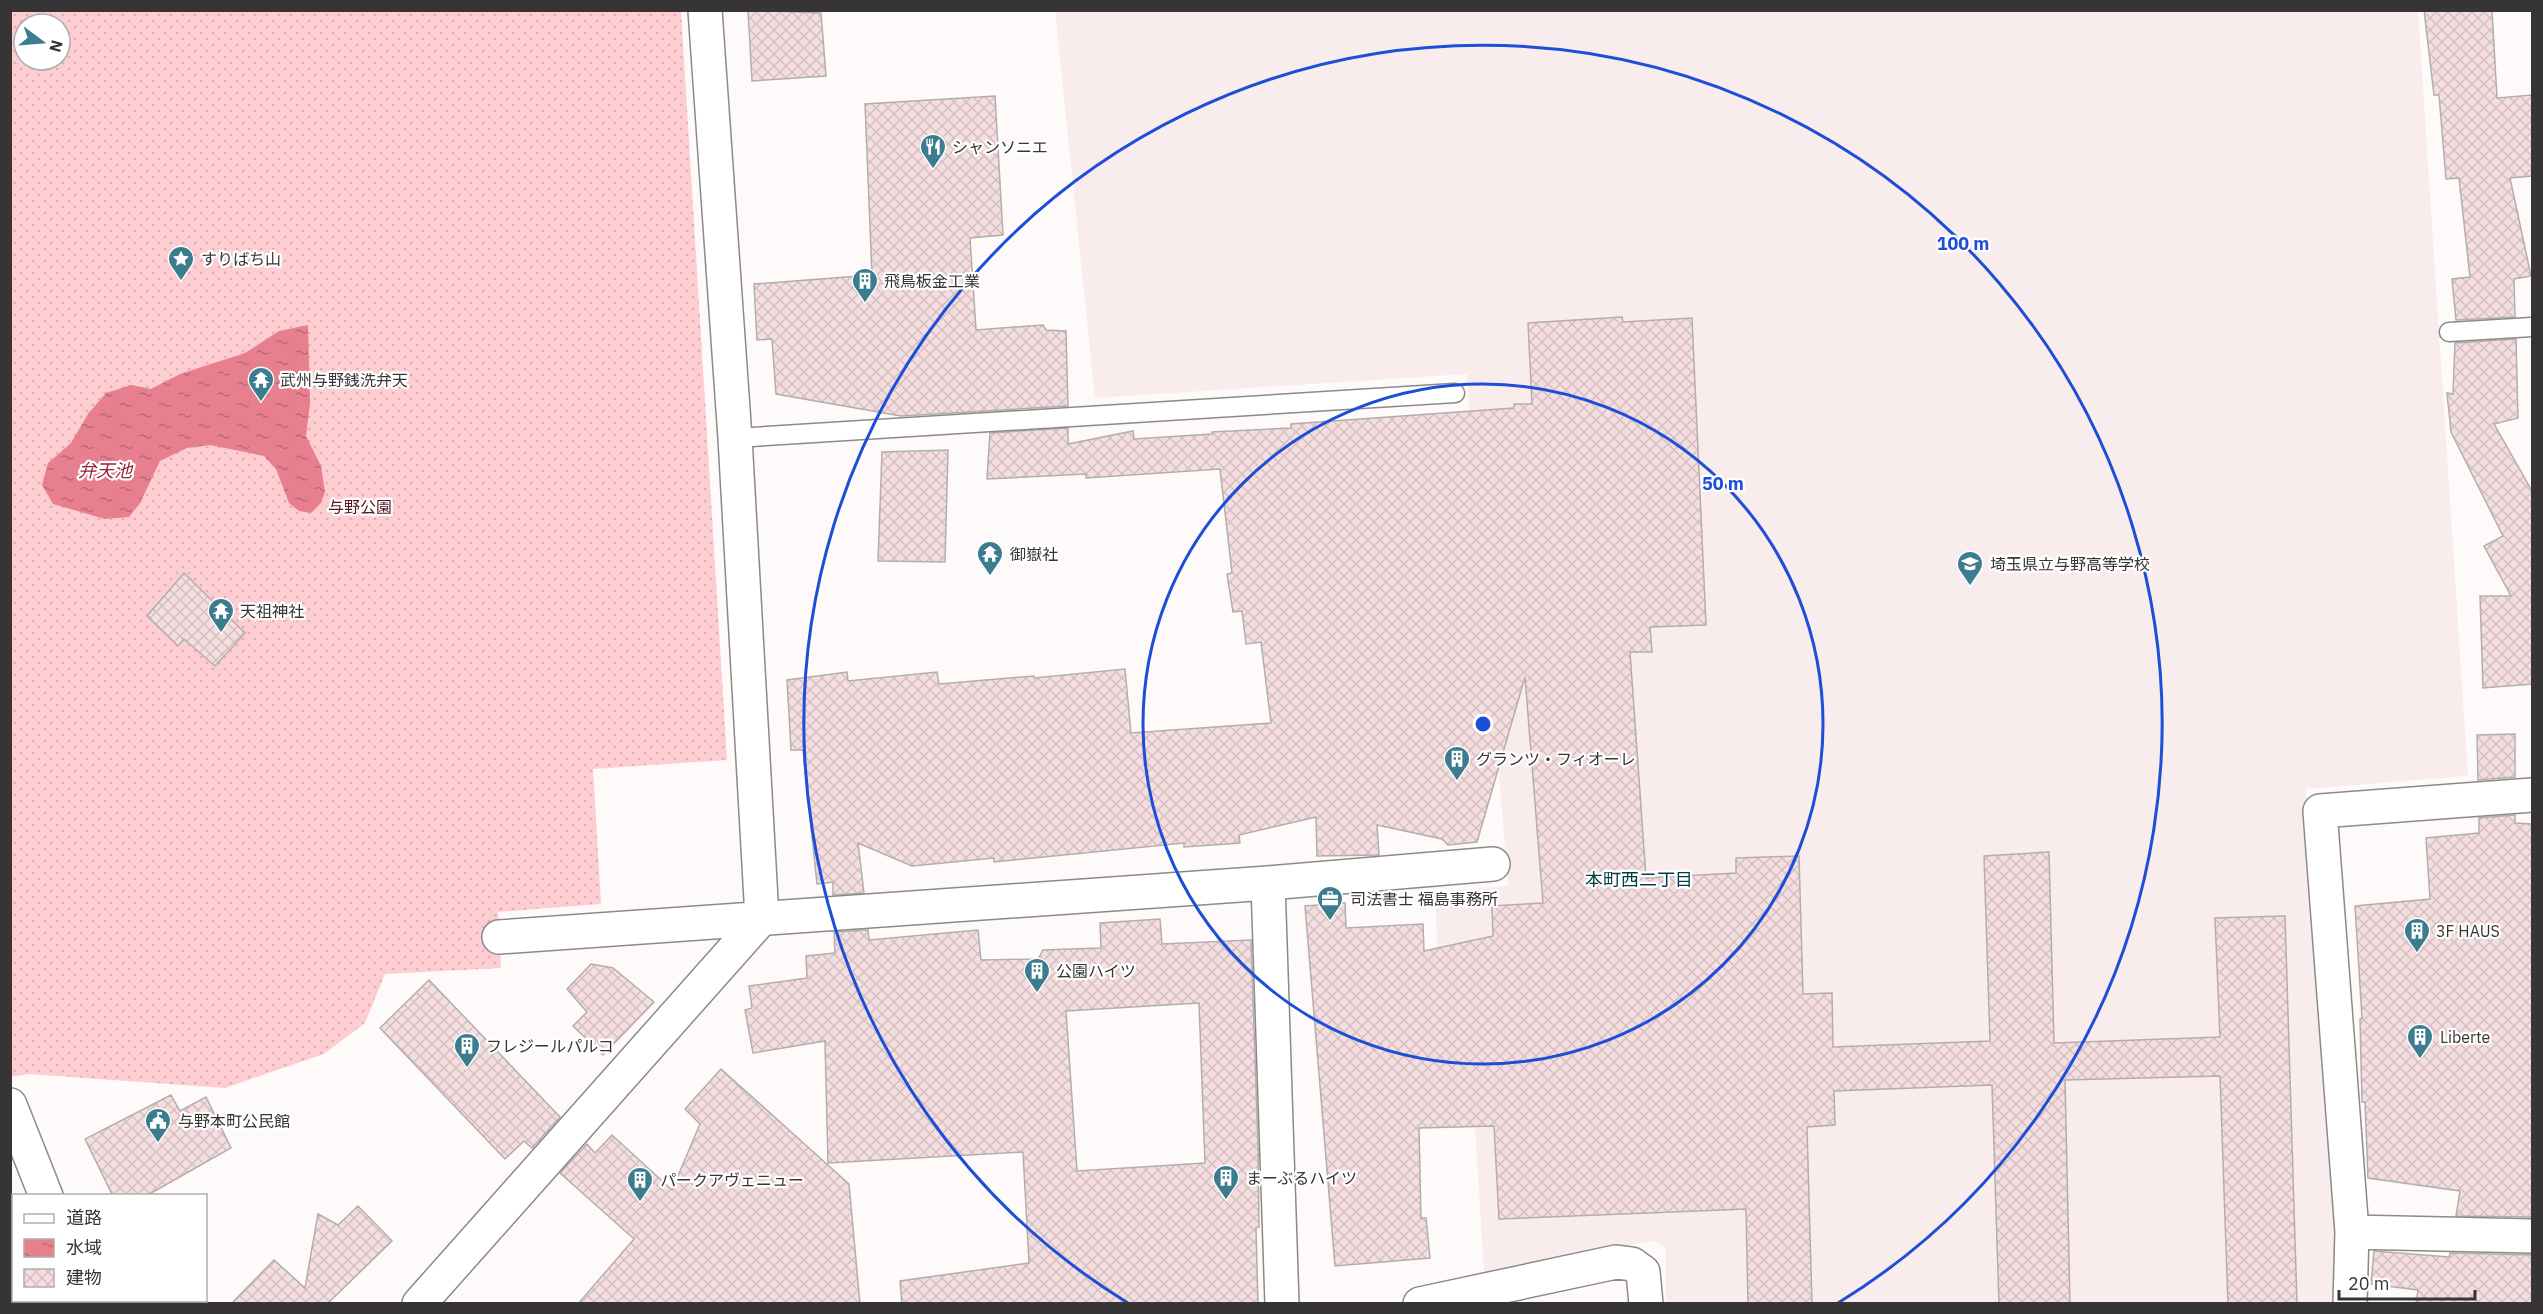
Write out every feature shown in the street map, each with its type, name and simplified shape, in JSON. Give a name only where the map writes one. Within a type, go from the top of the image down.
[{"type":"street","points":[[419,1304],[762,918],[735,438],[705,10]]},
{"type":"street","points":[[2350,1304],[2352,1232],[2320,811],[2532,795]]},
{"type":"street","points":[[499,937],[1268,883],[1493,864]]},
{"type":"street","points":[[1268,883],[1282,1304]]},
{"type":"street","points":[[10,1105],[45,1194]]},
{"type":"street","points":[[2352,1232],[2532,1236]]},
{"type":"street","points":[[1420,1304],[1617,1262],[1632,1264],[1643,1272],[1646,1304]]},
{"type":"lane","points":[[2449,332],[2532,327]]},
{"type":"lane","points":[[735,438],[1455,393]]},
{"type":"shaded area","name":"埼玉県立与野高等学校","points":[[1055,11],[2418,11],[2468,776],[2306,789],[2335,1216],[2334,1303],[1666,1303],[1666,1247],[1653,1241],[1484,1273],[1475,1125],[1444,1125],[1435,892],[1508,886],[1467,374],[1095,398]]},
{"type":"green space","name":"与野公園","points":[[10,11],[681,11],[727,760],[593,769],[601,904],[498,912],[501,968],[385,974],[365,1023],[324,1054],[225,1088],[29,1074],[11,1077]]},
{"type":"water","name":"弁天池","points":[[308,325],[310,403],[306,436],[321,466],[325,492],[321,503],[311,513],[299,511],[289,503],[276,469],[264,456],[210,445],[187,448],[160,461],[140,503],[129,517],[105,519],[53,504],[42,485],[48,463],[71,443],[88,414],[106,393],[131,385],[151,389],[180,374],[245,353],[279,331]]},
{"type":"building","points":[[748,10],[821,13],[826,76],[752,81]]},
{"type":"building","points":[[2424,10],[2492,10],[2497,98],[2532,95],[2532,176],[2510,178],[2531,276],[2514,279],[2515,317],[2456,320],[2452,279],[2470,277],[2459,178],[2446,179],[2439,95],[2434,95]]},
{"type":"building","points":[[995,96],[1003,235],[970,238],[976,330],[1043,325],[1046,330],[1066,331],[1068,406],[901,416],[776,394],[772,339],[757,340],[754,284],[872,275],[865,104]]},
{"type":"building","points":[[1622,317],[1623,322],[1692,318],[1706,625],[1650,627],[1652,652],[1630,652],[1646,878],[1736,873],[1736,858],[1799,856],[1803,994],[1832,993],[1833,1047],[1990,1041],[1984,856],[2049,852],[2054,1043],[2220,1037],[2215,918],[2285,916],[2297,1304],[2228,1304],[2220,1076],[2065,1080],[2070,1304],[1999,1304],[1992,1085],[1834,1091],[1835,1125],[1807,1127],[1812,1304],[1748,1304],[1746,1209],[1499,1219],[1494,1126],[1419,1128],[1421,1218],[1426,1218],[1430,1258],[1335,1266],[1305,906],[1345,903],[1346,928],[1423,924],[1424,951],[1493,936],[1492,906],[1543,903],[1525,677],[1477,842],[1448,845],[1442,839],[1377,825],[1379,855],[1317,856],[1316,817],[1239,835],[1240,843],[1184,847],[1184,843],[994,862],[994,858],[912,866],[858,843],[864,893],[833,895],[833,882],[817,884],[803,750],[791,750],[787,680],[847,672],[848,681],[937,672],[939,684],[1125,669],[1131,733],[1271,723],[1261,642],[1246,644],[1242,611],[1233,612],[1227,574],[1232,573],[1220,469],[1086,478],[1086,474],[987,479],[990,433],[1068,428],[1068,444],[1133,431],[1134,439],[1291,428],[1291,424],[1514,408],[1514,404],[1532,404],[1528,323]]},
{"type":"building","points":[[2516,339],[2518,418],[2494,424],[2532,491],[2532,684],[2483,688],[2480,596],[2511,596],[2484,546],[2503,536],[2451,432],[2447,393],[2453,394],[2455,343]]},
{"type":"building","points":[[948,450],[945,562],[878,561],[882,452]]},
{"type":"building","points":[[184,573],[245,633],[215,666],[184,639],[178,646],[147,616]]},
{"type":"building","points":[[2515,734],[2515,777],[2478,780],[2477,735]]},
{"type":"building","points":[[2515,815],[2515,823],[2532,824],[2532,1217],[2456,1216],[2460,1191],[2368,1178],[2365,1102],[2362,1102],[2360,1019],[2362,1018],[2355,906],[2430,899],[2426,838],[2479,833],[2479,818]]},
{"type":"building","points":[[1160,919],[1162,944],[1251,940],[1258,1144],[1259,1227],[1256,1228],[1258,1304],[902,1304],[900,1281],[1029,1263],[1023,1152],[828,1163],[825,1041],[753,1053],[745,1010],[752,1008],[749,986],[807,978],[806,956],[835,953],[834,932],[868,930],[869,940],[978,930],[981,960],[1038,959],[1043,950],[1101,948],[1100,923]],"holes":[[[1199,1003],[1205,1163],[1077,1171],[1066,1011]]]},
{"type":"building","points":[[591,964],[613,968],[654,1002],[603,1055],[573,1026],[587,1012],[567,989]]},
{"type":"building","name":"フレジールパルコ","points":[[429,980],[560,1117],[532,1148],[524,1141],[505,1159],[380,1028]]},
{"type":"building","points":[[721,1069],[849,1184],[860,1304],[578,1304],[634,1239],[560,1173],[587,1144],[595,1153],[612,1135],[672,1190],[700,1124],[685,1109]]},
{"type":"building","name":"与野本町公民館","points":[[171,1095],[180,1111],[206,1097],[231,1148],[150,1194],[112,1194],[85,1139]]},
{"type":"building","points":[[358,1206],[392,1241],[327,1304],[231,1304],[274,1260],[305,1288],[318,1214],[338,1225]]},
{"type":"building","points":[[2374,1251],[2449,1257],[2450,1253],[2532,1255],[2532,1304],[2416,1304],[2418,1290],[2371,1284]]},
{"type":"place","name":"シャンソニエ","points":[[933,170]]},
{"type":"place","name":"すりばち山","points":[[181,282]]},
{"type":"place","name":"飛鳥板金工業","points":[[865,304]]},
{"type":"place","name":"武州与野銭洗弁天","points":[[261,403]]},
{"type":"place","name":"御嶽社","points":[[990,577]]},
{"type":"place","name":"埼玉県立与野高等学校","points":[[1970,587]]},
{"type":"place","name":"天祖神社","points":[[221,634]]},
{"type":"place","name":"グランツ・フィオーレ","points":[[1457,782]]},
{"type":"place","name":"司法書士 福島事務所","points":[[1330,922]]},
{"type":"place","name":"3F HAUS","points":[[2417,954]]},
{"type":"place","name":"公園ハイツ","points":[[1037,994]]},
{"type":"place","name":"Liberte","points":[[2420,1060]]},
{"type":"place","name":"フレジールパルコ","points":[[467,1069]]},
{"type":"place","name":"与野本町公民館","points":[[158,1144]]},
{"type":"place","name":"まーぶるハイツ","points":[[1226,1201]]},
{"type":"place","name":"パークアヴェニュー","points":[[640,1203]]},
{"type":"district","name":"本町西二丁目","points":[[1639,880]]}]
